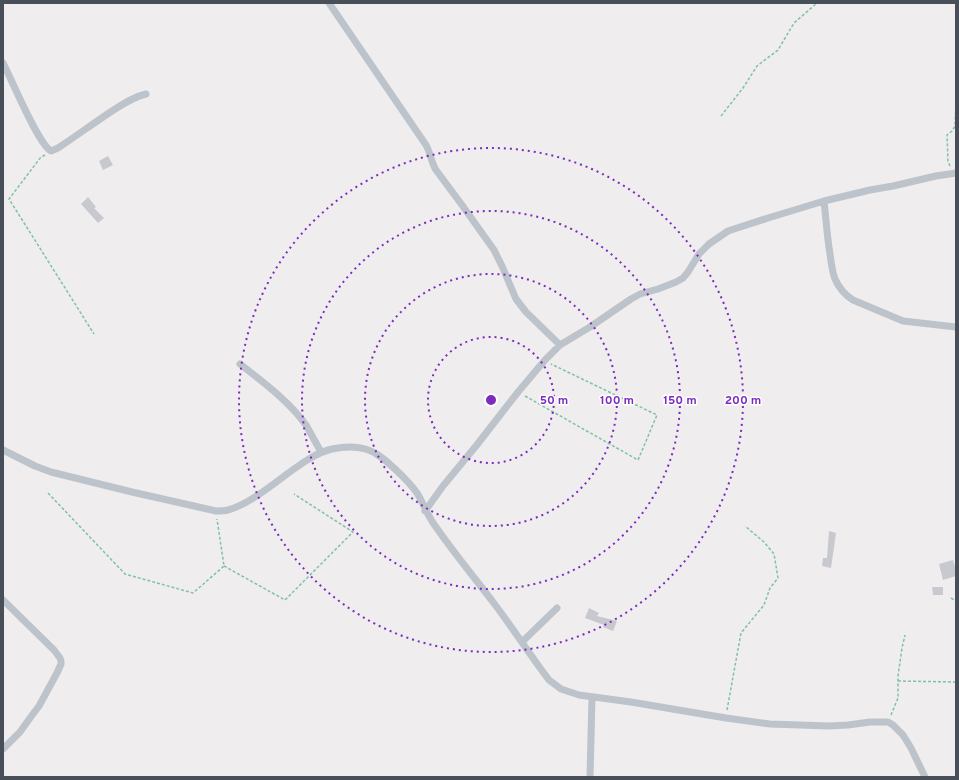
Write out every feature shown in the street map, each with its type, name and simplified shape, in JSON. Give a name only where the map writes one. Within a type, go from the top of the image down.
[{"type":"street","points":[[329,3],[430,151],[436,170],[494,250],[516,299],[526,312],[560,345]]},
{"type":"street","points":[[3,63],[37,132],[47,148],[51,151],[58,148],[129,100],[146,94]]},
{"type":"street","points":[[425,510],[518,392],[560,345],[640,294],[658,289],[682,278],[688,272],[699,254],[709,244],[728,231],[824,201],[954,173]]},
{"type":"street","points":[[824,201],[832,269],[838,286],[847,297],[903,321],[956,327]]},
{"type":"street","points":[[240,364],[289,406],[305,425],[322,452]]},
{"type":"street","points":[[3,450],[50,472],[216,511],[228,510],[242,504],[273,485],[307,460],[322,452],[339,448],[356,447],[367,449],[379,455],[414,489],[435,527],[494,603],[549,680],[561,689],[579,695],[770,724],[848,725],[870,722],[888,722],[903,735],[925,777]]},
{"type":"street","points":[[3,600],[54,650],[60,658],[61,664],[39,706],[20,732],[3,749]]},
{"type":"street","points":[[522,642],[557,608]]},
{"type":"street","points":[[590,777],[592,697]]},
{"type":"path","points":[[721,116],[758,66],[778,50],[794,23],[817,3]]},
{"type":"path","points":[[956,68],[956,74]]},
{"type":"path","points":[[954,173],[948,161],[947,135],[952,131],[954,126],[956,102]]},
{"type":"path","points":[[51,151],[41,157],[9,199],[94,334]]},
{"type":"path","points":[[518,392],[638,460],[657,416],[545,360]]},
{"type":"path","points":[[48,493],[125,574],[193,593],[224,566]]},
{"type":"path","points":[[224,566],[285,600],[353,532],[294,494]]},
{"type":"path","points":[[216,511],[224,566]]},
{"type":"path","points":[[726,718],[741,633],[764,605],[770,588],[778,578],[774,554],[764,542],[745,526]]},
{"type":"path","points":[[951,598],[956,601]]},
{"type":"path","points":[[888,722],[898,698],[898,676],[905,635]]},
{"type":"path","points":[[898,681],[956,682]]},
{"type":"building","points":[[108,156],[113,165],[103,170],[99,161]]},
{"type":"building","points":[[88,197],[96,207],[94,208],[104,218],[98,223],[81,204]]},
{"type":"building","points":[[829,531],[836,533],[831,568],[822,566],[823,558],[827,558]]},
{"type":"building","points":[[953,560],[956,576],[943,580],[939,564]]},
{"type":"building","points":[[932,587],[943,587],[943,595],[933,595]]},
{"type":"building","points":[[589,608],[599,613],[597,616],[617,621],[613,631],[603,627],[604,625],[585,618]]}]
